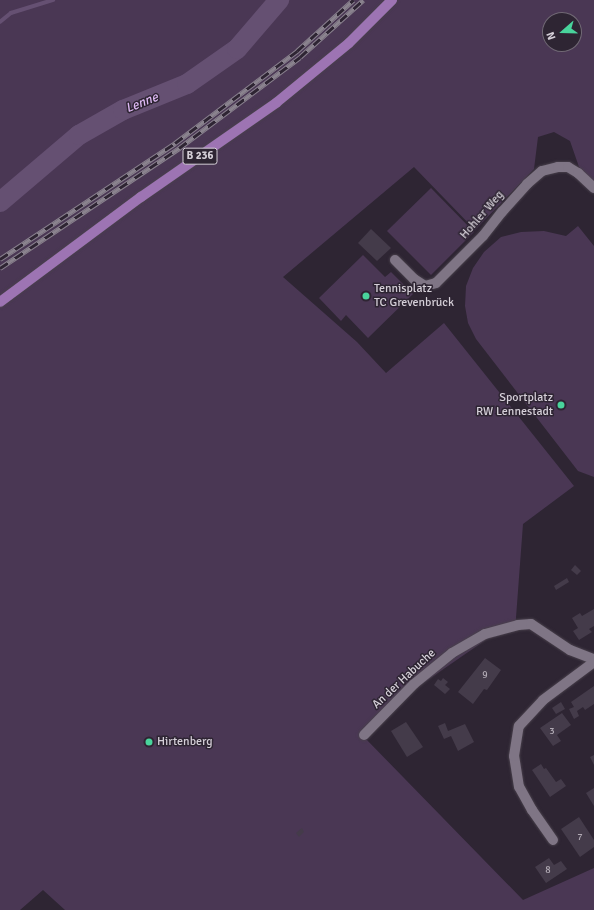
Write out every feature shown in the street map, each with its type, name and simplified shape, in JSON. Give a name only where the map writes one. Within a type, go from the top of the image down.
[{"type":"main road","name":"B 236","points":[[0,302],[141,197],[276,103],[349,43],[392,0]]},
{"type":"street","name":"Hohler Weg","points":[[395,260],[414,279],[425,286],[436,283],[483,236],[527,184],[542,172],[558,166],[568,167],[578,173],[594,188]]},
{"type":"street","name":"An der Habuche","points":[[364,735],[414,684],[452,653],[485,634],[518,625],[531,624],[570,650],[594,659]]},
{"type":"street","points":[[553,840],[532,810],[519,787],[514,756],[519,726],[543,700],[594,662]]},
{"type":"shaded area","points":[[0,0],[594,0],[594,183],[579,167],[570,141],[554,132],[538,137],[534,169],[475,230],[414,167],[283,277],[357,342],[386,373],[444,323],[574,486],[523,524],[515,631],[487,639],[419,686],[365,738],[523,900],[594,868],[594,910],[65,910],[43,890],[20,910],[0,910]]},
{"type":"shaded area","points":[[431,188],[474,232],[431,275],[387,231]]},
{"type":"shaded area","name":"Sportplatz RW Lennestadt","points":[[578,226],[594,246],[594,477],[578,471],[476,339],[468,323],[465,306],[466,286],[473,268],[484,252],[501,237],[521,232],[544,231],[566,236]]},
{"type":"shaded area","name":"Tennisplatz TC Grevenbrück","points":[[363,255],[385,277],[391,272],[413,294],[368,338],[346,315],[341,321],[319,298]]},
{"type":"building","points":[[371,229],[391,248],[377,261],[358,243]]},
{"type":"building","points":[[575,565],[581,571],[577,575],[571,570]]},
{"type":"building","points":[[567,578],[569,582],[556,590],[554,586]]},
{"type":"building","points":[[594,609],[594,626],[589,629],[592,632],[579,640],[573,631],[578,628],[572,618],[580,613],[582,616]]},
{"type":"building","points":[[485,658],[501,670],[487,690],[484,689],[473,704],[458,692]]},
{"type":"building","points":[[443,678],[448,682],[445,685],[450,689],[445,694],[434,685],[438,679],[441,681]]},
{"type":"building","points":[[594,686],[594,704],[585,710],[583,707],[577,711],[579,716],[574,719],[569,709],[574,707],[571,702]]},
{"type":"building","points":[[561,702],[565,709],[556,714],[552,708]]},
{"type":"building","points":[[562,713],[571,725],[557,735],[561,741],[553,746],[540,728]]},
{"type":"building","points":[[406,722],[423,747],[407,757],[391,731]]},
{"type":"building","points":[[445,723],[448,731],[465,724],[474,742],[458,751],[451,736],[444,739],[438,726]]},
{"type":"building","points":[[594,755],[594,765],[590,757]]},
{"type":"building","points":[[541,764],[544,769],[546,768],[556,782],[561,779],[566,786],[550,797],[532,770]]},
{"type":"building","points":[[594,788],[594,806],[586,793]]},
{"type":"building","points":[[579,817],[594,840],[594,847],[580,857],[561,829]]},
{"type":"building","points":[[302,828],[304,832],[299,837],[296,833]]},
{"type":"building","points":[[549,858],[554,865],[561,861],[567,869],[546,883],[535,867]]},
{"type":"waterway","points":[[0,22],[11,13],[53,0]]},
{"type":"waterway","name":"Lenne","points":[[0,202],[79,135],[123,110],[187,84],[237,49],[279,0]]},
{"type":"railway","points":[[0,259],[175,143],[297,51],[353,0]]},
{"type":"railway","points":[[0,268],[179,148],[300,57],[363,0]]},
{"type":"place","name":"Tennisplatz TC Grevenbrück","points":[[366,296]]},
{"type":"place","name":"Sportplatz RW Lennestadt","points":[[561,405]]},
{"type":"place","name":"Hirtenberg","points":[[149,742]]}]
